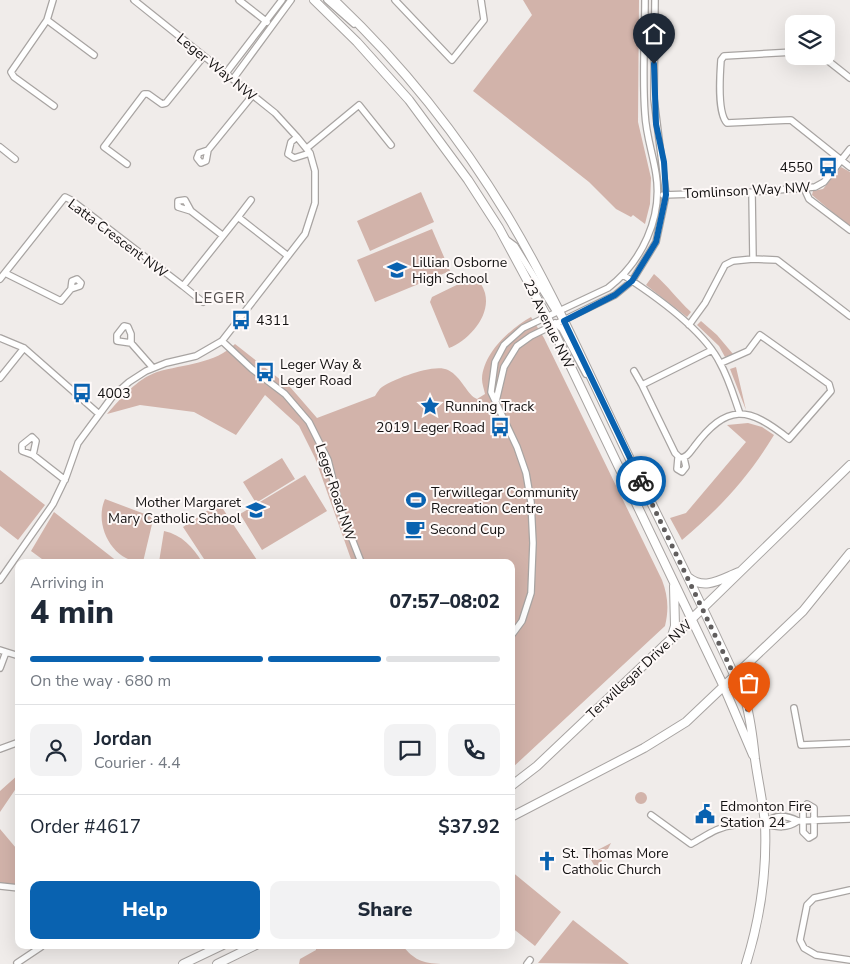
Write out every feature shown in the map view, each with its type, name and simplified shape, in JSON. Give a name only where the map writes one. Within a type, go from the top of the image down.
[{"type":"main road","name":"23 Avenue NW","points":[[314,0],[357,42],[408,100],[468,180],[505,239],[547,317],[557,324],[605,407],[735,677],[749,713],[754,737],[755,760]]},
{"type":"main road","name":"23 Avenue NW","points":[[334,0],[369,36],[434,111],[480,173],[519,236],[558,313],[557,324],[673,581],[724,687],[755,760]]},
{"type":"main road","name":"Terwillegar Drive NW","points":[[515,783],[537,766],[703,609],[850,465]]},
{"type":"main road","points":[[515,815],[656,741],[686,722],[812,601],[850,553]]},
{"type":"main road","points":[[686,576],[695,583],[704,585],[743,570]]},
{"type":"main road","points":[[669,641],[675,630],[673,581]]},
{"type":"main road","points":[[746,964],[756,930],[765,824],[755,760]]},
{"type":"main road","points":[[183,964],[215,949]]},
{"type":"main road","points":[[217,964],[248,949]]},
{"type":"street","points":[[53,0],[47,20],[11,72],[14,77],[54,106]]},
{"type":"street","points":[[239,0],[271,25]]},
{"type":"street","points":[[226,73],[282,0]]},
{"type":"street","points":[[233,79],[291,0]]},
{"type":"street","points":[[327,0],[369,36]]},
{"type":"street","points":[[395,0],[452,60],[484,20],[480,0]]},
{"type":"street","points":[[515,631],[522,621],[531,594],[533,543],[531,502],[526,473],[517,447],[491,392],[491,385],[497,357],[514,334],[608,288],[623,275],[636,258],[647,237],[653,220],[657,194],[656,175],[647,136],[643,96],[645,0]]},
{"type":"street","points":[[496,401],[504,367],[512,352],[522,341],[615,295],[632,281],[656,242],[666,195],[654,99],[655,0]]},
{"type":"street","name":"Leger Way NW","points":[[1,576],[53,504],[65,480],[78,443],[98,414],[129,382],[153,368],[196,356],[222,340],[305,234],[315,204],[315,171],[308,151],[297,137],[275,113],[138,1]]},
{"type":"street","points":[[47,20],[94,55]]},
{"type":"street","points":[[785,53],[724,56],[721,60],[720,90],[723,118],[727,122],[791,120],[850,167]]},
{"type":"street","points":[[127,164],[104,146],[144,94],[148,94],[162,104],[166,103],[204,56]]},
{"type":"street","points":[[833,65],[850,78]]},
{"type":"street","points":[[208,150],[252,96]]},
{"type":"street","points":[[297,137],[291,142],[288,154],[294,158],[308,151],[359,105],[390,145]]},
{"type":"street","points":[[0,147],[15,159]]},
{"type":"street","name":"Tomlinson Way NW","points":[[657,194],[752,192],[820,186],[850,149]]},
{"type":"street","points":[[804,188],[809,198],[850,230]]},
{"type":"street","points":[[752,192],[753,258]]},
{"type":"street","name":"Latta Crescent NW","points":[[0,279],[62,200],[67,198],[203,302]]},
{"type":"street","points":[[183,286],[251,200]]},
{"type":"street","points":[[191,211],[222,236]]},
{"type":"street","points":[[238,217],[288,256]]},
{"type":"street","points":[[505,239],[515,246],[558,313]]},
{"type":"street","points":[[689,325],[705,303],[725,265],[733,261],[753,258],[777,260],[850,316]]},
{"type":"street","points":[[5,273],[61,301],[71,289]]},
{"type":"street","points":[[623,275],[689,325],[712,350],[720,363],[740,414]]},
{"type":"street","points":[[634,371],[681,458],[706,431],[725,416],[740,414],[759,418],[789,439],[831,391],[829,384],[760,335],[748,350],[720,363]]},
{"type":"street","points":[[0,338],[24,348],[98,414]]},
{"type":"street","name":"Leger Road NW","points":[[222,340],[252,369],[285,394],[309,422],[328,460],[340,508],[359,559]]},
{"type":"street","points":[[131,343],[153,368]]},
{"type":"street","points":[[0,378],[24,348]]},
{"type":"street","points":[[642,385],[712,350]]},
{"type":"street","points":[[33,455],[65,480]]},
{"type":"street","points":[[0,668],[3,651],[15,655]]},
{"type":"street","points":[[794,708],[801,745],[850,743]]},
{"type":"street","points":[[0,749],[15,743]]},
{"type":"street","points":[[810,804],[814,808],[814,835],[809,838],[803,832],[801,821],[803,808],[810,804]]},
{"type":"street","points":[[651,815],[691,844],[709,833],[726,826],[765,824],[775,828],[791,826],[801,821]]},
{"type":"street","points":[[765,824],[776,816],[801,821],[850,819]]},
{"type":"street","points":[[0,886],[15,888]]},
{"type":"street","points":[[850,890],[814,898],[807,905],[800,940],[804,948],[816,955],[850,960]]},
{"type":"street","points":[[17,963],[38,949]]},
{"type":"shaded area","points":[[523,0],[639,0],[638,122],[651,178],[650,204],[645,224],[633,215],[631,217],[616,209],[589,182],[473,91],[532,15]]},
{"type":"shaded area","points":[[841,167],[850,172],[850,227],[812,195],[813,191],[823,189]]},
{"type":"shaded area","points":[[421,192],[434,222],[370,251],[357,221]]},
{"type":"shaded area","points":[[432,229],[450,271],[375,302],[357,260]]},
{"type":"shaded area","points":[[654,274],[691,312],[687,317],[646,285]]},
{"type":"shaded area","points":[[475,276],[485,293],[485,310],[482,318],[471,333],[449,348],[430,302],[432,297]]},
{"type":"shaded area","points":[[531,317],[544,338],[662,580],[667,597],[667,614],[665,626],[515,765],[515,559],[351,559],[315,458],[299,426],[265,395],[236,435],[194,412],[140,405],[107,414],[130,390],[150,375],[209,360],[227,351],[235,344],[291,388],[317,418],[375,396],[381,388],[395,380],[424,370],[442,368],[448,370],[477,399],[485,394],[482,381],[487,360],[499,342]]},
{"type":"shaded area","points":[[701,321],[717,335],[733,354],[725,357],[719,346],[697,325]]},
{"type":"shaded area","points":[[736,367],[746,410],[730,369]]},
{"type":"shaded area","points":[[748,423],[762,427],[774,435],[754,465],[732,492],[682,540],[670,518],[686,513],[746,442],[727,425]]},
{"type":"shaded area","points":[[282,458],[295,479],[256,503],[243,482]]},
{"type":"shaded area","points":[[0,470],[45,505],[18,540],[0,526]]},
{"type":"shaded area","points":[[305,475],[327,511],[262,550],[240,514]]},
{"type":"shaded area","points":[[105,499],[150,516],[153,520],[144,559],[129,559],[115,550],[104,531],[102,510]]},
{"type":"shaded area","points":[[219,503],[256,559],[204,559],[183,527]]},
{"type":"shaded area","points":[[54,512],[114,559],[42,559],[31,551]]},
{"type":"shaded area","points":[[164,531],[176,535],[186,542],[200,559],[159,559]]},
{"type":"shaded area","points":[[15,778],[15,790],[0,812],[0,791]]},
{"type":"shaded area","points":[[639,792],[643,792],[647,798],[643,804],[639,804],[635,800],[635,796]]},
{"type":"shaded area","points":[[0,829],[15,847],[15,885],[0,883]]},
{"type":"shaded area","points":[[611,843],[597,870],[588,855]]},
{"type":"shaded area","points":[[515,874],[561,912],[535,946],[515,930]]},
{"type":"shaded area","points":[[573,920],[629,964],[538,963]]},
{"type":"shaded area","points":[[406,949],[419,960],[441,964],[299,964],[300,959],[316,950]]},
{"type":"way so far","points":[[641,481],[735,677],[749,713]]},
{"type":"place","name":"4550","points":[[828,167]]},
{"type":"place","name":"Lillian Osborne High School","points":[[397,270]]},
{"type":"place","name":"4311","points":[[241,320]]},
{"type":"place","name":"Leger Way & Leger Road","points":[[265,372]]},
{"type":"place","name":"4003","points":[[82,393]]},
{"type":"place","name":"Running Track","points":[[430,406]]},
{"type":"place","name":"2019 Leger Road","points":[[500,427]]},
{"type":"place","name":"Terwillegar Community Recreation Centre","points":[[416,500]]},
{"type":"place","name":"Mother Margaret Mary Catholic School","points":[[256,510]]},
{"type":"place","name":"Second Cup","points":[[415,529]]},
{"type":"place","name":"Edmonton Fire Station 24","points":[[705,814]]},
{"type":"place","name":"St. Thomas More Catholic Church","points":[[547,861]]},
{"type":"district","name":"LEGER","points":[[220,298]]},
{"type":"route","points":[[641,481],[564,321],[615,295],[632,281],[650,255],[656,242],[664,214],[666,179],[656,124],[654,64]]}]
